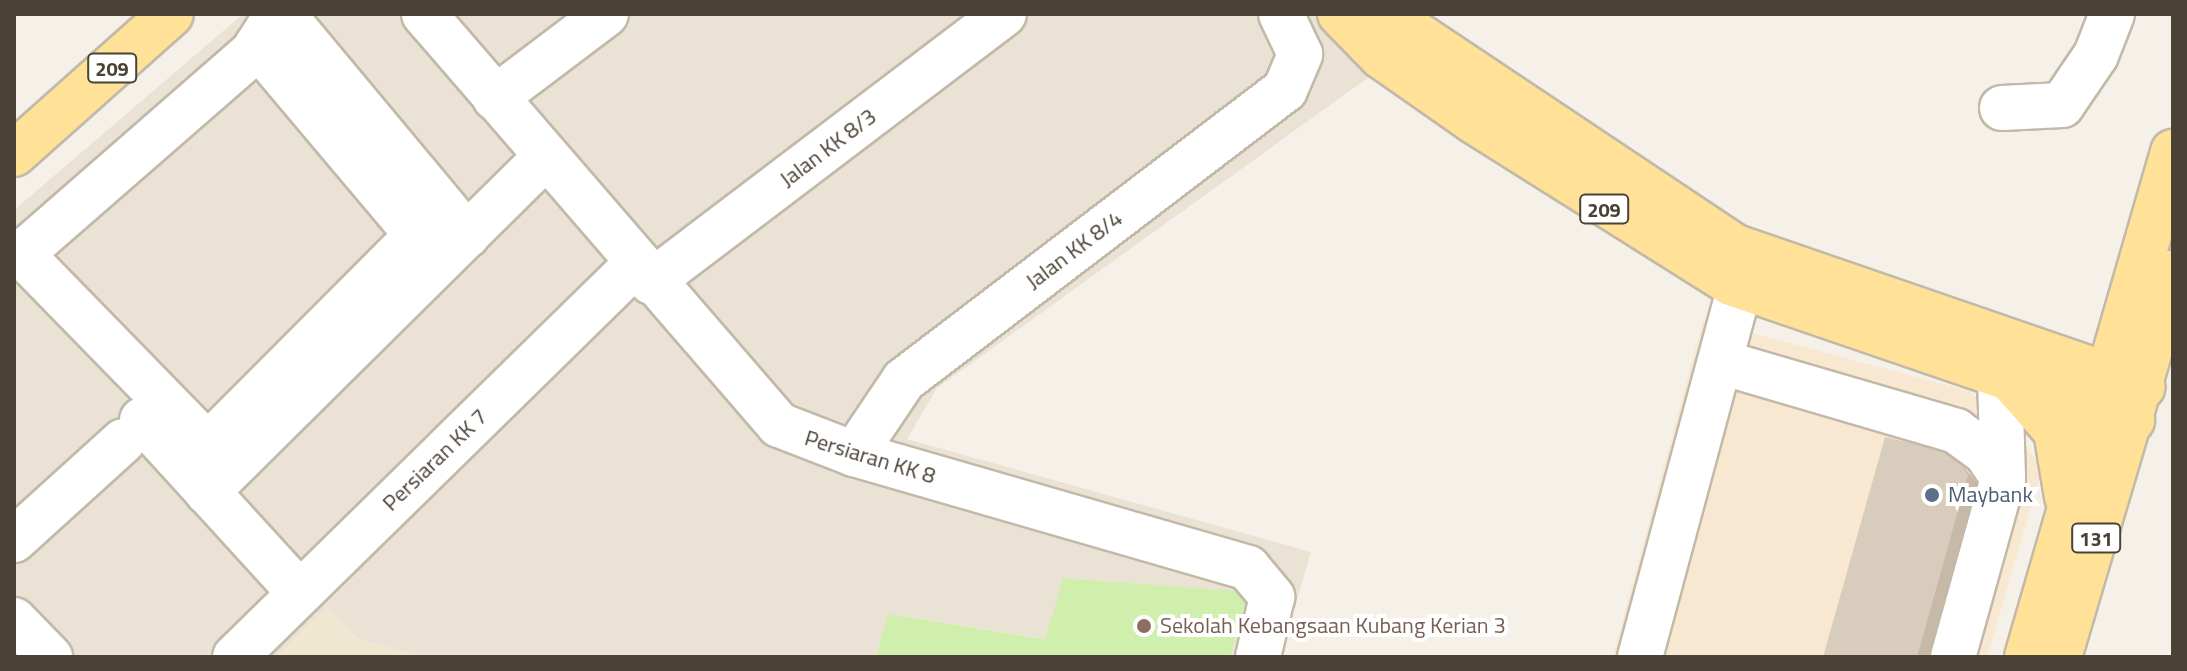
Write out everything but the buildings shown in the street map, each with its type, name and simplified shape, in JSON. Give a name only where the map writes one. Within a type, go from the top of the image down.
[{"type":"main road","name":"209","points":[[14,154],[171,14]]},
{"type":"main road","name":"209","points":[[1340,14],[1381,56],[1610,213],[1756,292],[2005,377],[2121,398]]},
{"type":"main road","name":"209","points":[[1386,14],[1736,247],[2121,398]]},
{"type":"main road","name":"131","points":[[2059,657],[2121,398],[2173,152]]},
{"type":"main road","name":"131","points":[[2027,657],[2068,520],[2173,273]]},
{"type":"main road","points":[[2005,377],[2048,416],[2064,447],[2068,520]]},
{"type":"street","name":"Persiaran KK 8","points":[[424,14],[757,406],[804,438],[1248,568],[1272,597],[1258,657]]},
{"type":"street","points":[[495,98],[606,14]]},
{"type":"street","name":"Jalan KK 8/3","points":[[644,273],[1004,14]]},
{"type":"street","name":"Jalan KK 8/4","points":[[854,454],[904,380],[1285,90],[1300,54],[1281,14]]},
{"type":"street","points":[[2002,108],[2062,105],[2096,55],[2112,14]]},
{"type":"street","points":[[273,24],[417,235],[215,438],[203,440],[39,274],[26,250],[273,24]]},
{"type":"street","points":[[273,24],[467,235]]},
{"type":"street","points":[[207,492],[545,157]]},
{"type":"street","name":"Persiaran KK 7","points":[[235,657],[644,273]]},
{"type":"street","points":[[14,280],[300,593]]},
{"type":"street","points":[[1640,657],[1724,363],[1751,342],[1756,292]]},
{"type":"street","points":[[1724,363],[1956,431],[2003,478]]},
{"type":"street","points":[[1953,657],[2003,478],[2005,377]]},
{"type":"street","points":[[14,540],[123,441]]},
{"type":"street","points":[[14,620],[50,657]]},
{"type":"shaded area","points":[[243,14],[1327,14],[1383,67],[937,388],[907,439],[1311,552],[1280,657],[1230,657],[1250,593],[1063,578],[1046,639],[889,614],[876,657],[423,657],[358,639],[326,608],[276,657],[14,657],[14,210]]},
{"type":"shaded area","points":[[1703,320],[1969,391],[2043,466],[1987,657],[1613,657]]},
{"type":"shaded area","points":[[326,607],[358,639],[423,657],[276,657]]},
{"type":"green space","name":"Sekolah Kebangsaan Kubang Kerian 3","points":[[1063,578],[1250,592],[1230,657],[876,657],[888,614],[1045,639]]},
{"type":"place","name":"Maybank","points":[[1932,495]]},
{"type":"place","name":"Sekolah Kebangsaan Kubang Kerian 3","points":[[1144,626]]}]
